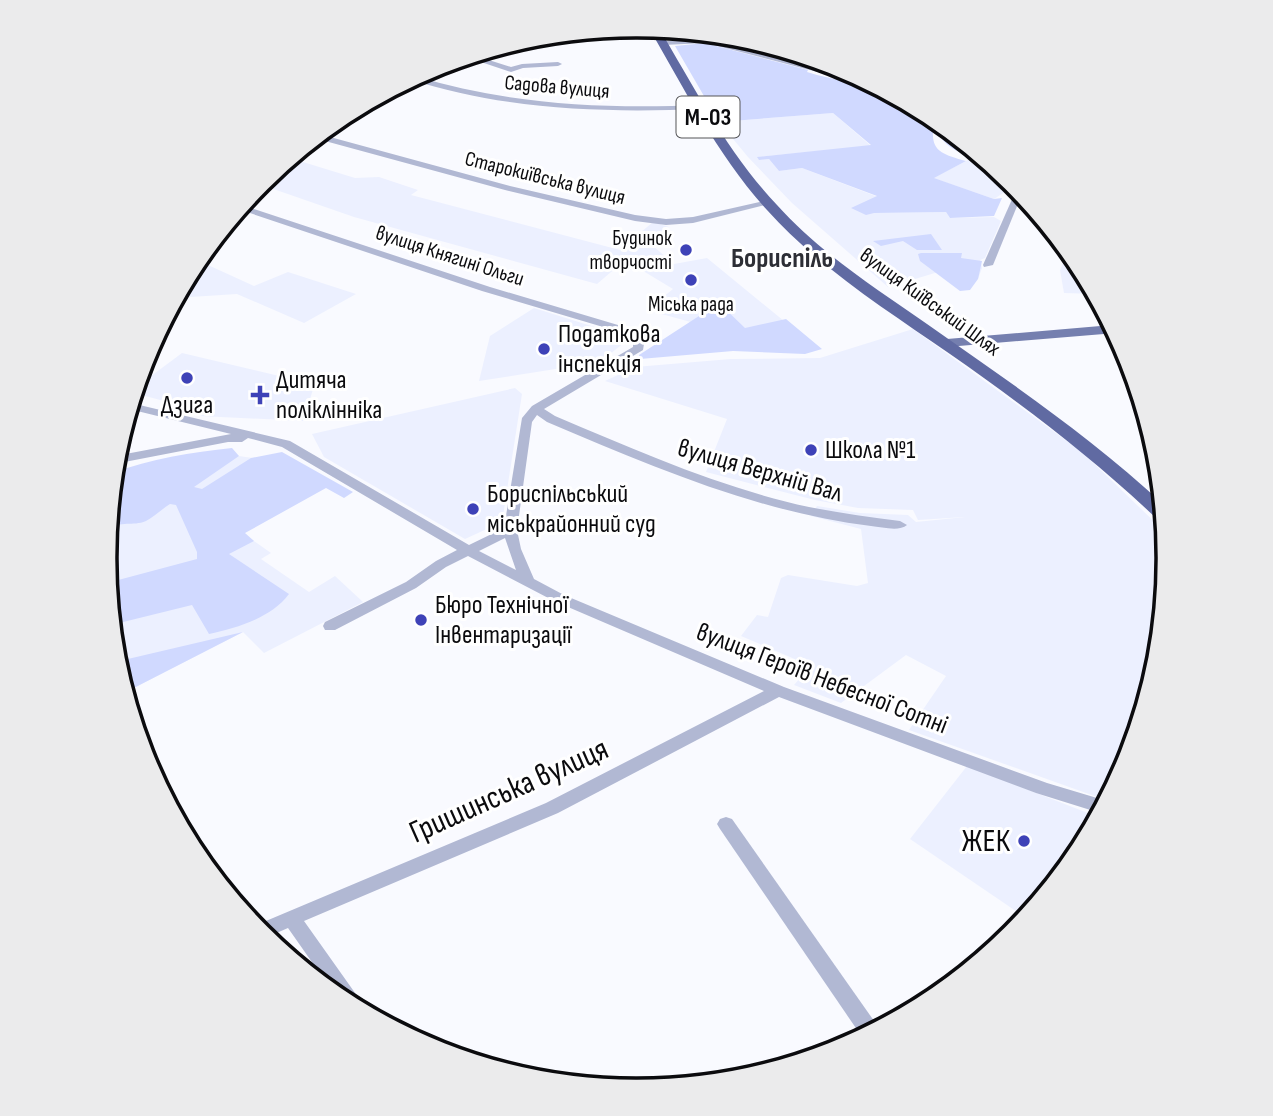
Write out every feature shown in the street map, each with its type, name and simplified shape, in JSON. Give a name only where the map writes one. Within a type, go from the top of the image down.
[{"type":"highway","name":"вулиця Київський Шлях","points":[[661,39],[745,173],[768,203],[813,244],[1089,446],[1153,504]]},
{"type":"main road","points":[[947,343],[1103,330]]},
{"type":"street","points":[[663,43],[690,42]]},
{"type":"street","points":[[726,46],[805,67]]},
{"type":"street","points":[[485,61],[511,70],[522,66],[558,64]]},
{"type":"street","name":"Садова вулиця","points":[[428,83],[468,94],[541,107],[584,110],[702,107]]},
{"type":"street","name":"Старокиївська вулиця","points":[[329,139],[508,188],[635,218],[666,222],[693,220],[768,203]]},
{"type":"street","points":[[988,265],[1014,202]]},
{"type":"street","name":"вулиця Княгині Ольги","points":[[250,210],[486,289],[624,330],[639,338],[639,348],[536,409]]},
{"type":"street","points":[[140,408],[271,439]]},
{"type":"street","points":[[528,581],[514,549],[510,530],[527,421],[536,409]]},
{"type":"street","name":"вулиця Верхній Вал","points":[[536,409],[551,419],[712,485],[831,516],[900,526]]},
{"type":"street","points":[[127,458],[228,438],[271,439]]},
{"type":"street","name":"вулиця Героїв Небесної Сотні","points":[[271,439],[286,444],[467,550],[570,603],[778,691],[1042,788],[1094,804]]},
{"type":"street","points":[[330,626],[411,585],[467,550],[510,530]]},
{"type":"street","name":"Гришинська вулиця","points":[[271,927],[552,808],[778,691]]},
{"type":"street","points":[[726,824],[865,1024]]},
{"type":"street","points":[[291,918],[337,982]]},
{"type":"shaded area","points":[[706,43],[808,70],[807,72],[840,80],[866,92],[933,132],[933,140],[939,150],[966,161],[934,178],[994,199],[1002,198],[994,216],[950,218],[946,212],[866,215],[851,208],[877,196],[802,168],[779,171],[769,159],[759,160],[757,157],[871,145],[833,113],[719,122],[675,46]]},
{"type":"shaded area","points":[[833,113],[871,146],[758,157],[759,160],[769,159],[779,171],[802,168],[878,197],[874,213],[946,212],[950,218],[994,217],[1001,221],[985,258],[980,260],[982,268],[978,279],[945,270],[888,287],[792,203],[719,122]]},
{"type":"shaded area","points":[[941,137],[961,152],[949,146]]},
{"type":"shaded area","points":[[968,160],[1005,192],[994,199],[933,178]]},
{"type":"shaded area","points":[[301,161],[355,178],[379,177],[418,190],[411,195],[620,250],[653,222],[669,227],[653,246],[674,264],[707,258],[784,321],[727,332],[647,310],[673,289],[625,260],[597,284],[354,217],[272,188]]},
{"type":"shaded area","points":[[931,234],[942,250],[917,250],[903,241],[881,246],[873,241]]},
{"type":"shaded area","points":[[962,253],[961,258],[982,261],[978,279],[970,290],[960,291],[920,261],[918,254]]},
{"type":"shaded area","points":[[1064,263],[1083,294],[1064,293],[1060,270]]},
{"type":"shaded area","points":[[208,265],[254,286],[288,272],[356,294],[304,323],[237,294],[188,297]]},
{"type":"shaded area","points":[[719,303],[745,328],[786,319],[822,349],[805,354],[733,351],[640,359],[639,355]]},
{"type":"shaded area","points":[[534,308],[620,335],[625,342],[600,362],[479,381],[490,336]]},
{"type":"shaded area","points":[[913,329],[1082,452],[1155,522],[1155,592],[1146,659],[1128,725],[1097,797],[909,730],[946,676],[906,655],[841,703],[794,685],[811,666],[741,636],[757,615],[768,617],[781,578],[788,575],[857,586],[868,583],[861,529],[811,516],[817,506],[860,513],[908,515],[916,522],[965,517],[918,520],[913,510],[858,508],[815,500],[706,472],[727,419],[605,381],[635,367],[731,359],[820,358]]},
{"type":"shaded area","points":[[182,353],[296,380],[316,380],[303,421],[200,416],[194,409],[144,396],[150,377]]},
{"type":"shaded area","points":[[515,388],[522,394],[502,522],[465,539],[324,457],[312,434]]},
{"type":"shaded area","points":[[232,448],[239,456],[194,487],[202,489],[251,458],[282,452],[353,492],[344,498],[326,488],[245,533],[254,541],[229,554],[289,594],[263,616],[209,634],[192,605],[121,623],[118,580],[197,559],[197,552],[176,505],[170,504],[146,521],[118,525],[125,469]]},
{"type":"shaded area","points":[[239,456],[286,463],[244,534],[271,553],[261,559],[309,592],[335,576],[363,602],[264,653],[243,632],[134,688],[121,626],[118,592],[118,524],[123,482]]},
{"type":"shaded area","points":[[243,632],[134,688],[127,659]]},
{"type":"shaded area","points":[[967,766],[1089,813],[1049,874],[1017,912],[910,839]]},
{"type":"place","name":"Будинок творчості","points":[[686,250]]},
{"type":"place","name":"Міська рада","points":[[691,280]]},
{"type":"place","name":"Податкова інспекція","points":[[544,349]]},
{"type":"place","name":"Дзига","points":[[187,378]]},
{"type":"place","name":"Дитяча поліклінніка","points":[[260,395]]},
{"type":"place","name":"Школа №1","points":[[811,450]]},
{"type":"place","name":"Бориспільський міськрайонний суд","points":[[473,509]]},
{"type":"place","name":"Бюро Технічної Інвентаризації","points":[[421,620]]},
{"type":"place","name":"ЖЕК","points":[[1024,841]]},
{"type":"district","name":"Бориспіль","points":[[782,258]]}]
